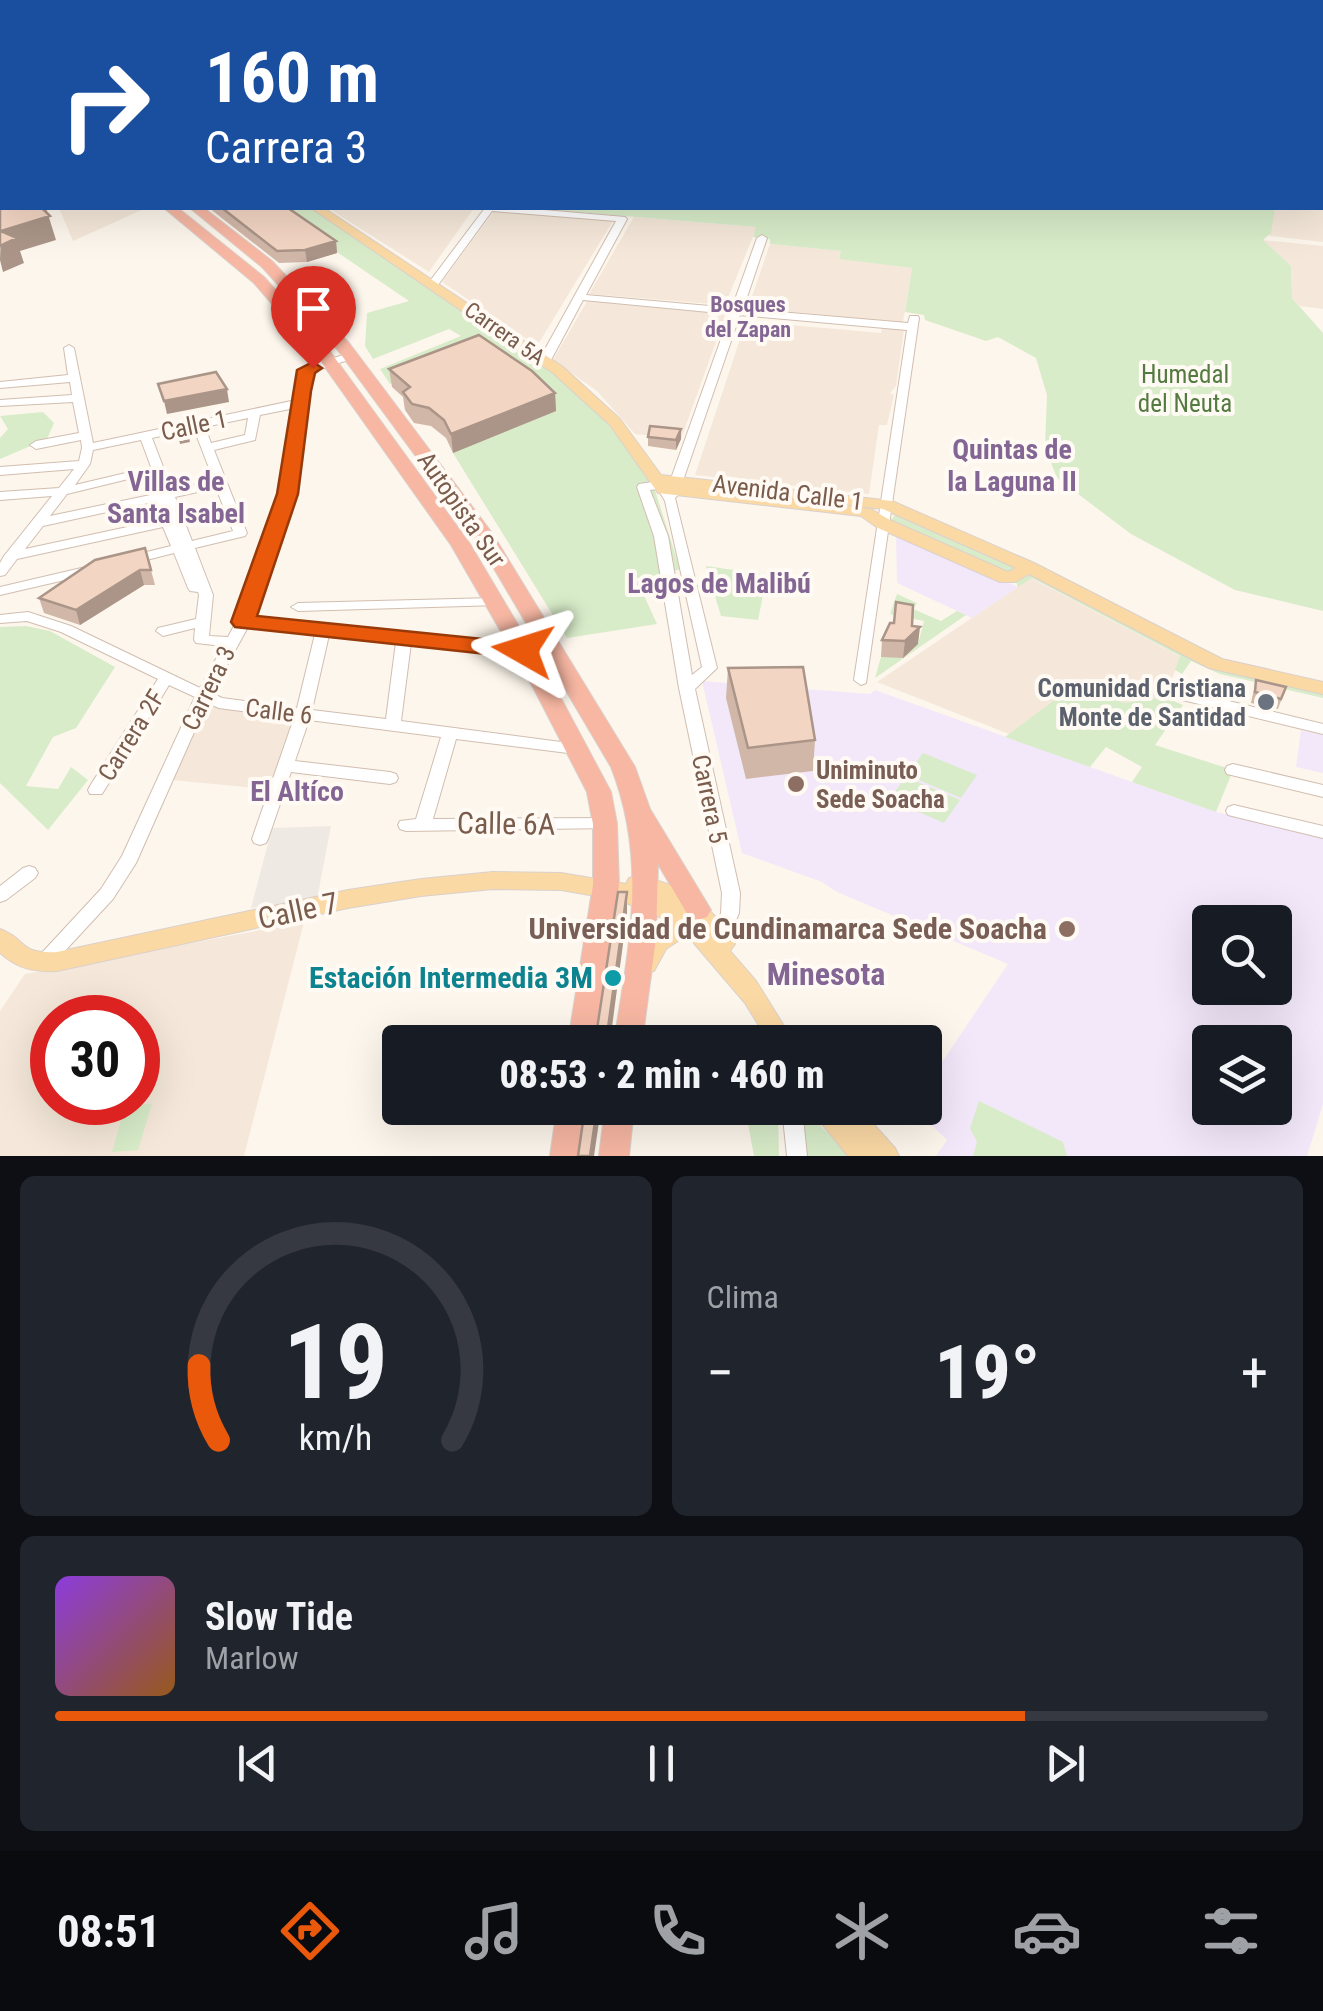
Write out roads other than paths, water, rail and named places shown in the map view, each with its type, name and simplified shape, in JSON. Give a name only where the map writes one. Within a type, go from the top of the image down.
[{"type":"highway","name":"Autopista Sur","points":[[172,210],[259,280],[340,359],[485,537],[623,767],[637,806],[646,892],[631,1025]]},
{"type":"highway","name":"Autopista Sur","points":[[199,210],[267,264],[318,316],[340,359],[460,544],[523,650],[598,792],[605,824],[606,885],[585,1025]]},
{"type":"highway","points":[[637,806],[695,917]]},
{"type":"highway","points":[[565,1156],[570,1125]]},
{"type":"highway","points":[[614,1156],[618,1125]]},
{"type":"main road","name":"Carrera 5A","points":[[319,210],[545,360],[615,422],[666,487]]},
{"type":"main road","name":"Avenida Calle 1","points":[[666,487],[886,504],[1012,554],[1028,567],[1216,664],[1323,688]]},
{"type":"main road","name":"Avenida Calle 1","points":[[666,487],[865,512],[1006,578],[1015,577],[1028,567]]},
{"type":"main road","name":"Calle 7","points":[[44,962],[340,902],[463,882],[521,878],[606,885],[646,892],[695,917]]},
{"type":"main road","points":[[695,917],[720,939],[771,1025]]},
{"type":"main road","points":[[695,917],[753,996]]},
{"type":"main road","points":[[634,1003],[648,956],[657,942],[695,917]]},
{"type":"main road","points":[[0,938],[22,957],[44,962]]},
{"type":"main road","points":[[837,1125],[865,1156]]},
{"type":"main road","points":[[858,1125],[886,1156]]},
{"type":"street","points":[[434,284],[490,210]]},
{"type":"street","points":[[515,210],[622,219],[545,360]]},
{"type":"street","points":[[688,688],[710,668],[666,487],[762,238]]},
{"type":"street","points":[[580,297],[914,322],[861,680]]},
{"type":"street","points":[[0,572],[84,464],[87,442],[72,378],[70,348]]},
{"type":"street","name":"Carrera 3","points":[[44,962],[107,894],[130,858],[203,696],[243,622],[288,494],[306,370],[340,359]]},
{"type":"street","points":[[0,385],[72,378]]},
{"type":"street","points":[[0,402],[76,398]]},
{"type":"street","name":"Calle 1","points":[[36,445],[140,436],[300,403]]},
{"type":"street","points":[[206,448],[251,437],[254,412]]},
{"type":"street","points":[[0,591],[240,533],[198,424]]},
{"type":"street","points":[[140,436],[184,548],[203,617],[201,640],[230,642]]},
{"type":"street","points":[[0,470],[84,464]]},
{"type":"street","points":[[0,496],[59,492],[151,470]]},
{"type":"street","points":[[37,523],[219,484]]},
{"type":"street","name":"Carrera 5","points":[[666,487],[644,487],[661,536],[731,894],[730,913],[720,939]]},
{"type":"street","points":[[11,556],[172,521]]},
{"type":"street","points":[[298,607],[494,602]]},
{"type":"street","name":"Calle 6","points":[[0,619],[28,616],[66,628],[165,680],[219,703],[576,749]]},
{"type":"street","points":[[163,631],[203,617]]},
{"type":"street","points":[[243,622],[523,650]]},
{"type":"street","points":[[260,839],[304,714],[323,629]]},
{"type":"street","points":[[393,726],[404,638]]},
{"type":"street","name":"Carrera 2F","points":[[96,790],[165,680]]},
{"type":"street","points":[[1166,691],[1323,729]]},
{"type":"street","name":"Calle 6A","points":[[450,734],[414,824],[605,824]]},
{"type":"street","points":[[286,766],[390,778]]},
{"type":"street","points":[[1233,770],[1323,790]]},
{"type":"street","points":[[1234,811],[1323,832]]},
{"type":"street","points":[[0,895],[29,873]]},
{"type":"street","points":[[794,1125],[797,1156]]},
{"type":"place","name":"Comunidad Cristiana Monte de Santidad","points":[[1266,702]]},
{"type":"place","name":"Uniminuto Sede Soacha","points":[[796,784]]},
{"type":"place","name":"Universidad de Cundinamarca Sede Soacha","points":[[1067,929]]},
{"type":"place","name":"Estación Intermedia 3M","points":[[613,978]]},
{"type":"district","name":"Bosques del Zapan","points":[[748,316]]},
{"type":"district","name":"Quintas de la Laguna II","points":[[1012,465]]},
{"type":"district","name":"Villas de Santa Isabel","points":[[176,497]]},
{"type":"district","name":"Lagos de Malibú","points":[[719,583]]},
{"type":"district","name":"El Altíco","points":[[297,791]]},
{"type":"district","name":"Minesota","points":[[826,974]]},
{"type":"park label","name":"Humedal del Neuta","points":[[1185,388]]}]
